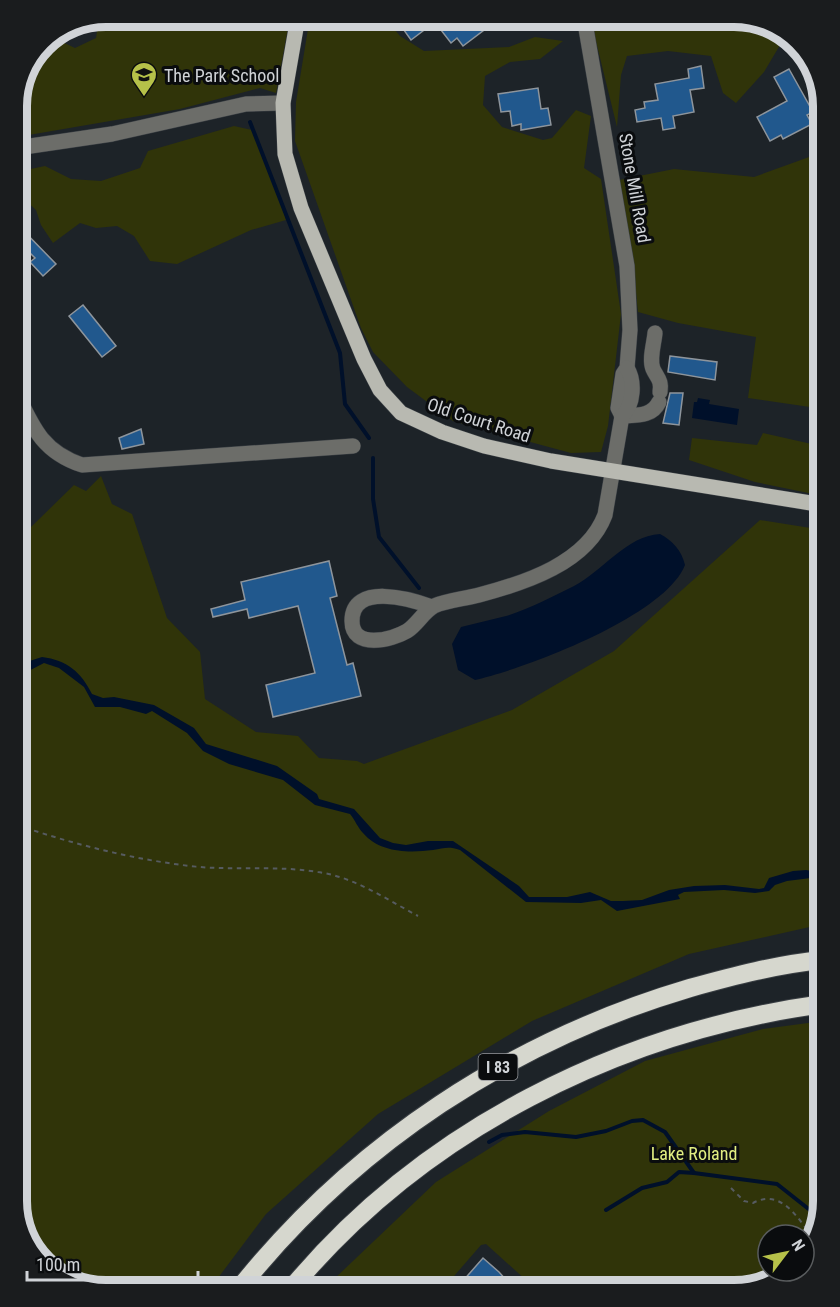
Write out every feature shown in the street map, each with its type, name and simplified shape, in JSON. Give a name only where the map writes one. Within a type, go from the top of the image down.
[{"type":"highway","name":"I 83","points":[[246,1280],[272,1248],[365,1158],[410,1123],[493,1070],[582,1027],[665,996],[747,974],[813,962]]},
{"type":"highway","name":"I 83","points":[[299,1280],[344,1231],[391,1191],[476,1128],[515,1105],[597,1065],[666,1039],[724,1023],[813,1006]]},
{"type":"main road","name":"Old Court Road","points":[[296,27],[283,103],[285,154],[301,208],[364,360],[376,384],[392,406],[424,425],[484,446],[613,472],[813,504]]},
{"type":"street","name":"Stone Mill Road","points":[[432,607],[521,583],[579,551],[600,530],[605,515],[622,416],[618,408],[623,374],[627,368],[630,299],[624,238],[586,27]]},
{"type":"street","points":[[27,147],[112,134],[246,104],[283,103]]},
{"type":"street","points":[[622,416],[651,412],[660,397],[661,381],[653,368],[652,360],[655,333]]},
{"type":"street","points":[[27,415],[44,443],[62,459],[82,465],[353,446]]},
{"type":"street","points":[[402,597],[432,607],[410,629],[396,637],[379,641],[366,639],[352,627],[353,610],[358,602],[367,598],[402,597]]},
{"type":"path","points":[[27,828],[109,852],[192,867],[261,867],[319,872],[361,885],[418,916]]},
{"type":"path","points":[[731,1188],[744,1201],[753,1203],[763,1198],[777,1199],[792,1209],[802,1223]]},
{"type":"green space","points":[[106,27],[288,27],[276,93],[260,88],[180,109],[27,135],[27,100],[30,85],[43,58],[61,41],[75,48],[96,38],[98,28]]},
{"type":"green space","points":[[308,27],[392,27],[400,36],[424,51],[509,47],[535,37],[563,41],[540,59],[510,62],[485,76],[483,105],[502,127],[543,140],[552,138],[576,110],[591,116],[584,168],[601,179],[621,314],[608,426],[601,452],[571,453],[453,421],[407,387],[373,352],[361,328],[295,141],[296,102]]},
{"type":"green space","points":[[592,27],[740,27],[760,31],[781,43],[764,72],[736,103],[723,93],[711,56],[668,51],[627,56],[621,75],[617,127]]},
{"type":"green space","points":[[234,126],[252,130],[279,191],[286,220],[251,230],[177,264],[150,261],[134,236],[117,226],[96,228],[80,223],[53,243],[41,225],[36,210],[27,201],[27,170],[45,166],[71,179],[101,181],[140,168],[148,151]]},
{"type":"green space","points":[[813,152],[813,398],[811,398],[810,407],[748,398],[756,337],[678,323],[638,312],[632,253],[619,180],[674,169],[754,177],[812,156]]},
{"type":"green space","points":[[763,433],[813,444],[813,494],[755,482],[689,460],[692,438],[757,445]]},
{"type":"green space","points":[[101,476],[112,504],[132,514],[167,618],[200,652],[205,699],[256,732],[298,736],[319,758],[357,761],[364,764],[512,710],[614,651],[760,520],[813,528],[813,926],[689,954],[532,1021],[378,1114],[266,1214],[216,1280],[100,1280],[66,1269],[50,1257],[38,1241],[30,1222],[27,1201],[27,529],[74,485],[86,491]]},
{"type":"green space","name":"Lake Roland","points":[[813,1022],[813,1201],[810,1222],[756,1223],[756,1277],[734,1280],[526,1280],[486,1244],[481,1245],[451,1280],[333,1280],[436,1182],[549,1111],[645,1061],[763,1029]]},
{"type":"water","points":[[698,398],[710,400],[709,404],[739,409],[737,425],[692,418],[694,402],[697,402]]},
{"type":"water","points":[[660,534],[676,546],[685,565],[672,584],[651,603],[592,637],[527,664],[475,680],[458,670],[452,644],[461,627],[523,610],[585,580],[625,547],[648,536]]},
{"type":"water","points":[[42,657],[59,661],[78,673],[92,694],[103,698],[114,697],[154,705],[194,728],[206,744],[277,766],[317,794],[319,799],[354,809],[380,838],[406,845],[428,841],[453,841],[519,886],[529,897],[567,897],[590,892],[611,901],[642,900],[669,890],[694,886],[725,885],[759,889],[764,888],[769,878],[793,871],[813,871],[813,878],[787,881],[775,885],[769,891],[755,893],[724,890],[684,892],[678,895],[680,899],[617,911],[601,900],[581,903],[526,902],[460,850],[446,848],[405,851],[378,845],[361,831],[350,814],[315,805],[283,780],[229,764],[203,751],[187,733],[152,711],[146,714],[120,707],[95,707],[84,687],[59,668],[44,663],[27,672],[27,662]]},
{"type":"building","points":[[402,27],[428,27],[411,40]]},
{"type":"building","points":[[439,27],[488,27],[463,46],[457,38],[451,43]]},
{"type":"building","points":[[701,66],[704,88],[690,90],[694,112],[673,116],[675,128],[663,130],[661,118],[637,122],[635,110],[645,108],[644,102],[658,100],[655,84],[689,78],[688,69]]},
{"type":"building","points":[[789,69],[813,112],[807,115],[812,124],[783,139],[781,135],[770,141],[757,117],[787,101],[774,77]]},
{"type":"building","points":[[538,88],[541,109],[548,108],[551,125],[521,130],[521,124],[512,126],[510,111],[501,112],[498,94]]},
{"type":"building","points":[[27,234],[56,264],[43,276],[30,262],[35,258],[27,250]]},
{"type":"building","points":[[83,305],[116,346],[102,357],[69,316]]},
{"type":"building","points":[[670,356],[717,362],[715,380],[668,372]]},
{"type":"building","points":[[670,393],[683,393],[679,425],[663,423]]},
{"type":"building","points":[[141,429],[144,444],[122,449],[119,438]]},
{"type":"building","points":[[329,561],[337,596],[330,598],[347,665],[353,663],[361,696],[273,717],[266,685],[315,673],[298,606],[249,618],[247,609],[213,617],[211,609],[245,600],[241,582]]},
{"type":"building","points":[[483,1258],[506,1280],[464,1280]]},
{"type":"waterway","points":[[250,122],[340,353],[345,404],[369,438]]},
{"type":"waterway","points":[[373,458],[373,499],[379,537],[419,588]]},
{"type":"waterway","points":[[489,1142],[502,1135],[525,1132],[576,1137],[643,1120],[665,1132],[694,1173]]},
{"type":"waterway","points":[[606,1210],[642,1188],[667,1182],[679,1172],[777,1184],[812,1212]]},
{"type":"place","name":"The Park School","points":[[144,98]]}]
